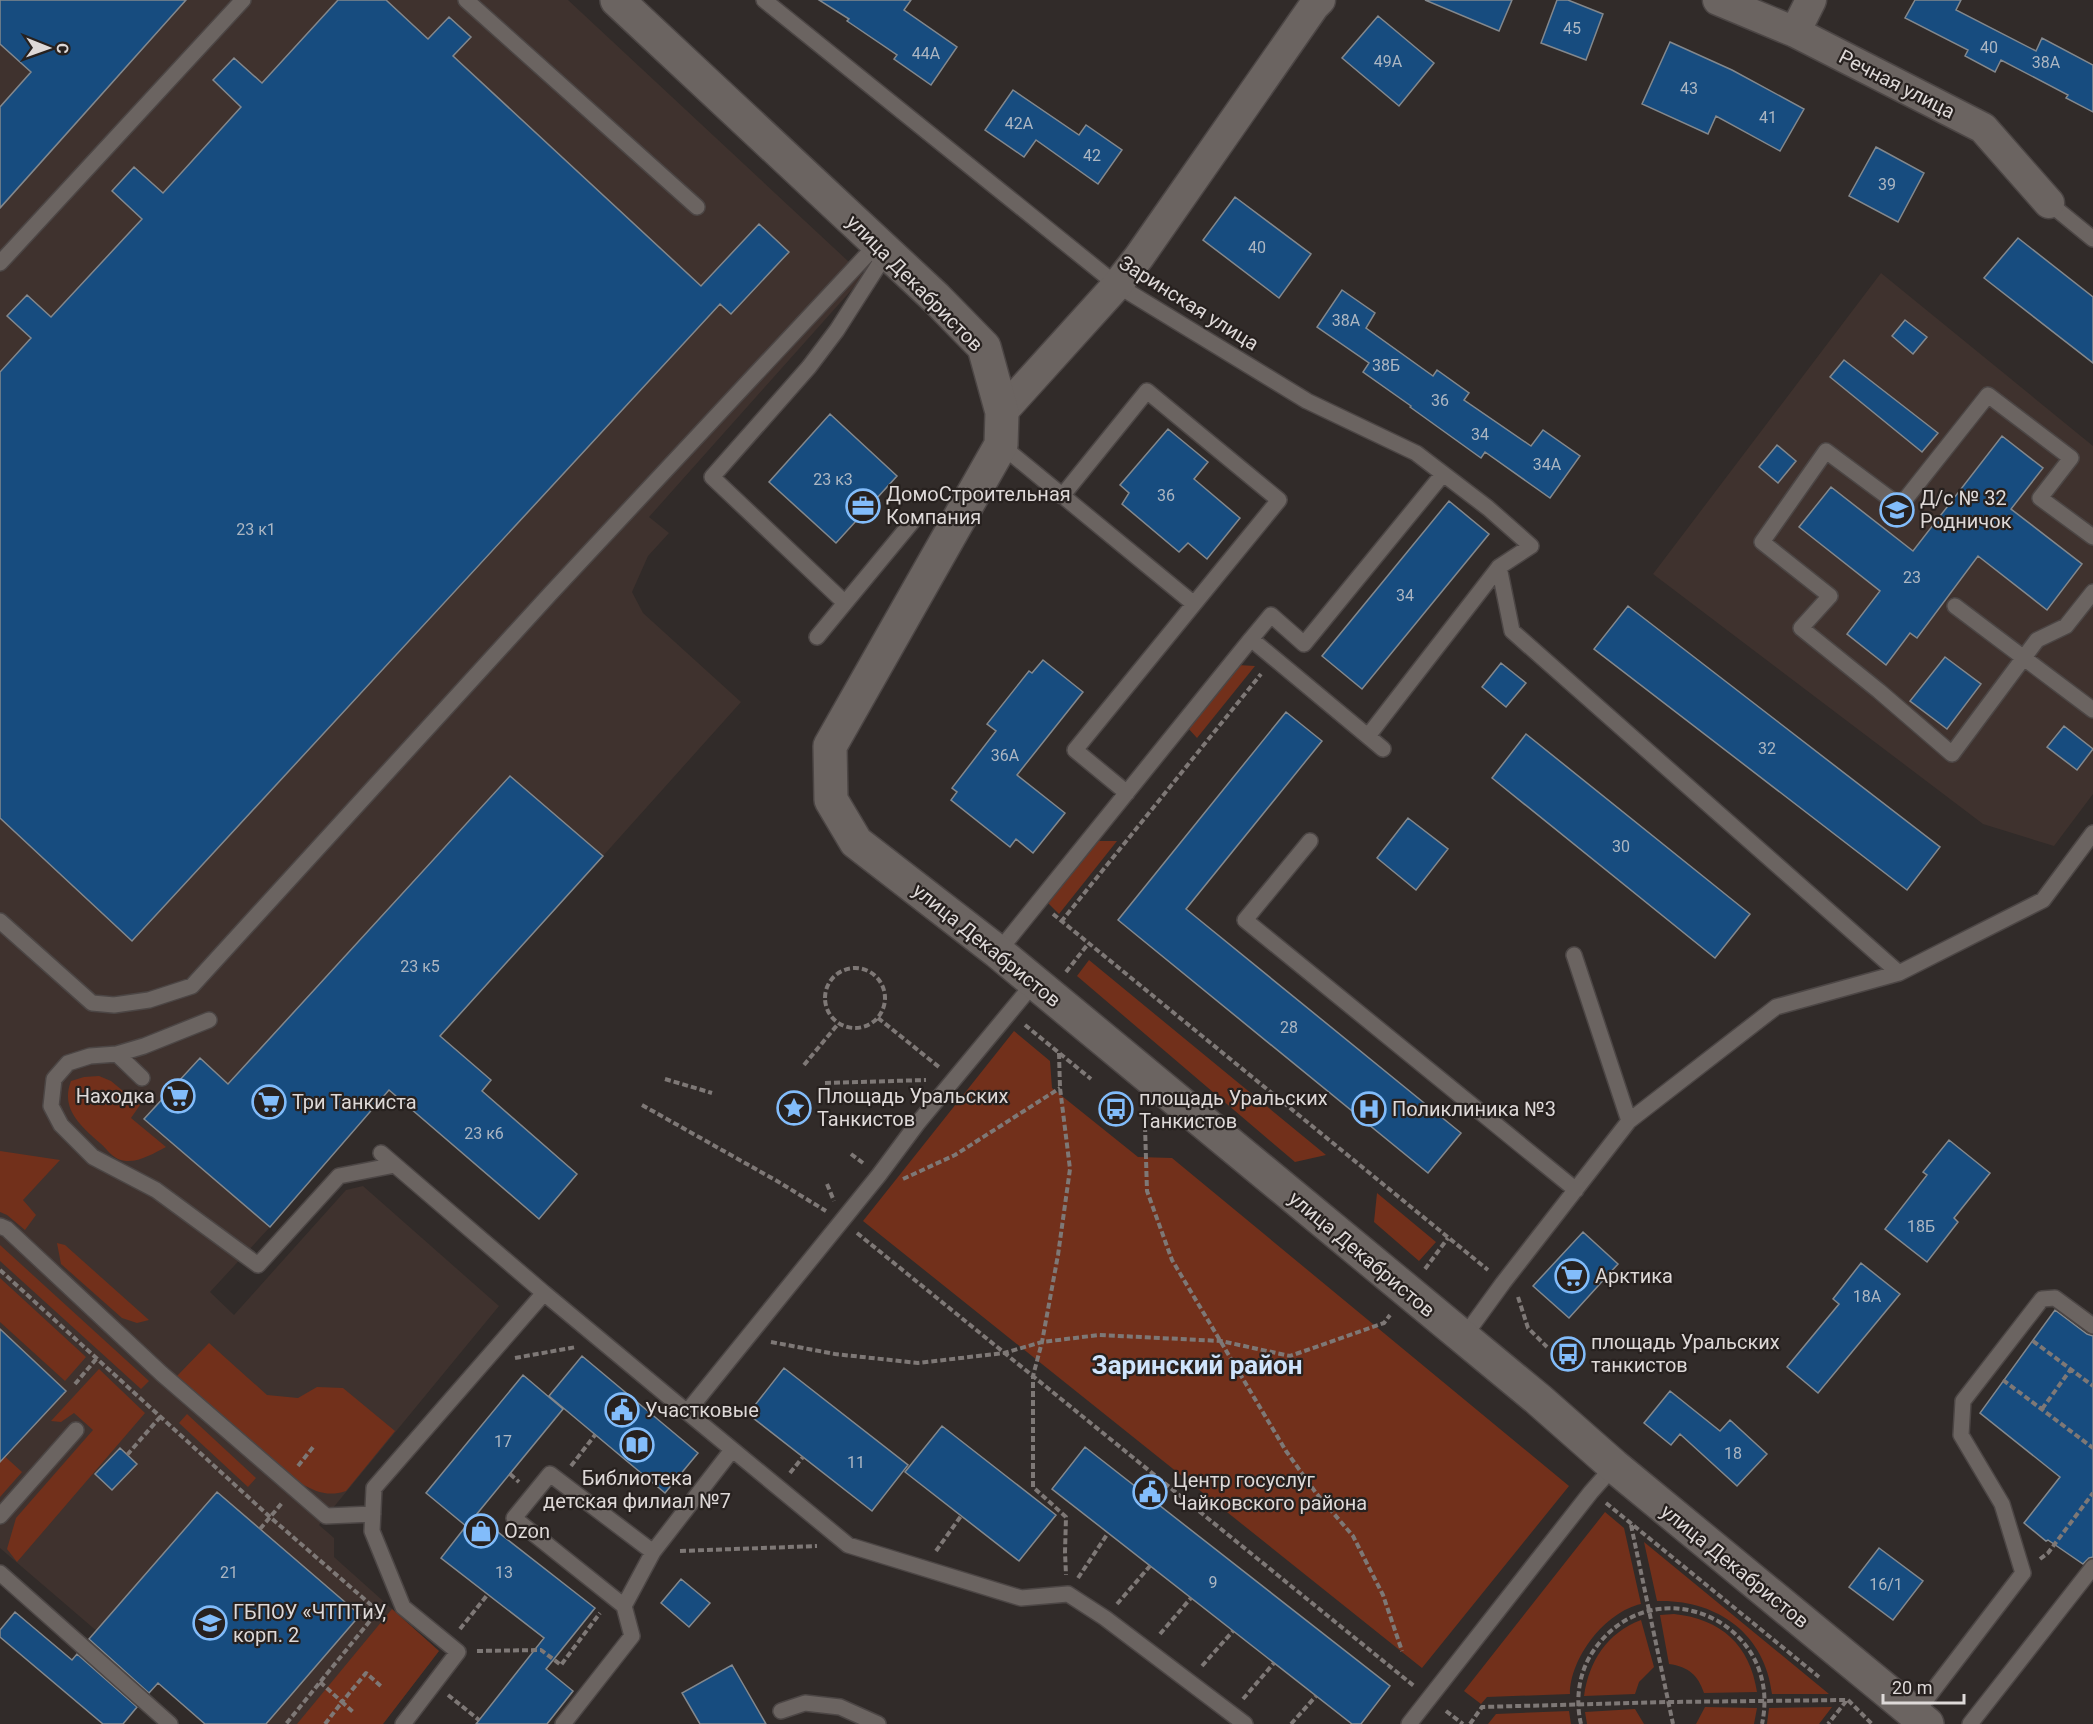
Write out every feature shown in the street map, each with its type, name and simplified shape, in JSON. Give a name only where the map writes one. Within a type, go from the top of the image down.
[{"type":"street","name":"улица Декабристов","points":[[617,0],[882,247],[984,347],[1002,412],[1000,445],[830,746],[831,800],[856,842],[998,952],[1921,1719]]},
{"type":"street","points":[[1002,412],[1117,285],[1139,257],[1320,0]]},
{"type":"street","name":"Речная улица","points":[[1718,0],[1795,32],[1983,128],[2049,203]]},
{"type":"street","points":[[1795,32],[1811,0]]},
{"type":"lane","points":[[0,263],[243,0]]},
{"type":"lane","points":[[466,0],[697,207]]},
{"type":"lane","name":"Заринская улица","points":[[764,0],[1117,285],[1307,401],[1416,453],[1488,508],[1531,546],[1499,567]]},
{"type":"lane","points":[[2049,203],[2093,239]]},
{"type":"lane","points":[[845,603],[712,477],[809,368],[837,330],[882,247]]},
{"type":"lane","points":[[0,921],[92,1004],[114,1005],[149,1000],[192,986],[551,593],[882,247]]},
{"type":"lane","points":[[1062,496],[1147,391],[1279,500],[1075,750],[1127,793]]},
{"type":"lane","points":[[2093,537],[2040,498],[2071,458],[1988,395],[1899,506],[1826,451],[1762,542],[1830,596],[1801,628],[1952,754],[2037,640],[2067,626],[2093,592]]},
{"type":"lane","points":[[1000,445],[1194,604]]},
{"type":"lane","points":[[998,952],[1271,615],[1304,644],[1443,474]]},
{"type":"lane","points":[[817,637],[912,522]]},
{"type":"lane","points":[[1499,567],[1512,632],[1899,973]]},
{"type":"lane","points":[[1368,736],[1499,567]]},
{"type":"lane","points":[[1955,606],[2093,710]]},
{"type":"lane","points":[[1251,639],[1383,749]]},
{"type":"lane","points":[[1463,1338],[1503,1282],[1629,1122],[1776,1006],[1899,973],[2043,900],[2093,833]]},
{"type":"lane","points":[[1310,841],[1245,920],[1576,1190]]},
{"type":"lane","points":[[1574,955],[1629,1122]]},
{"type":"lane","points":[[687,1412],[954,1079],[1035,983]]},
{"type":"lane","points":[[209,1020],[144,1046],[117,1054],[90,1056],[68,1063],[54,1079],[51,1106],[61,1125],[93,1157],[156,1190],[258,1265],[339,1176],[395,1165]]},
{"type":"lane","points":[[117,1054],[142,1078]]},
{"type":"lane","points":[[381,1153],[602,1342],[848,1545],[1021,1598],[1068,1593],[1105,1618],[1245,1724]]},
{"type":"lane","points":[[0,1226],[7,1229],[162,1374],[326,1516],[373,1514]]},
{"type":"lane","points":[[403,1724],[434,1684],[453,1648],[403,1607],[372,1531],[374,1488],[544,1293]]},
{"type":"lane","points":[[1921,1719],[2023,1573],[2002,1504],[1961,1435],[1963,1401],[2042,1299],[2055,1298],[2093,1326]]},
{"type":"lane","points":[[0,1516],[76,1430]]},
{"type":"lane","points":[[618,1602],[653,1552],[732,1450]]},
{"type":"lane","points":[[1409,1724],[1591,1492],[1614,1466]]},
{"type":"lane","points":[[563,1724],[632,1636],[618,1602],[514,1518],[549,1474],[653,1552]]},
{"type":"lane","points":[[1971,1724],[2093,1567]]},
{"type":"lane","points":[[0,1573],[170,1724]]},
{"type":"lane","points":[[781,1711],[805,1704],[840,1707],[878,1724]]},
{"type":"path","points":[[1061,922],[1273,659]]},
{"type":"path","points":[[1039,901],[1061,922],[1516,1292],[1528,1328],[1547,1347]]},
{"type":"path","points":[[853,968],[869,971],[883,986],[886,996],[878,1018],[867,1027],[860,1029],[845,1028],[832,1019],[826,1007],[825,993],[834,976],[853,968]]},
{"type":"path","points":[[878,1018],[954,1079]]},
{"type":"path","points":[[804,1065],[838,1024]]},
{"type":"path","points":[[1059,1053],[1060,1088],[1070,1168],[1058,1255],[1042,1342],[1033,1376],[1033,1487],[1066,1516],[1065,1552]]},
{"type":"path","points":[[665,1079],[712,1093]]},
{"type":"path","points":[[825,1083],[954,1079]]},
{"type":"path","points":[[894,1183],[955,1155],[1060,1088]]},
{"type":"path","points":[[642,1105],[777,1181],[842,1221],[1429,1699],[1463,1724]]},
{"type":"path","points":[[1145,1126],[1147,1191],[1172,1260],[1286,1450],[1316,1493],[1353,1536],[1383,1595],[1402,1652]]},
{"type":"path","points":[[0,1270],[270,1517],[378,1611],[286,1724]]},
{"type":"path","points":[[747,1337],[835,1354],[918,1363],[1004,1353],[1042,1342],[1099,1335],[1221,1341],[1290,1356],[1384,1323]]},
{"type":"path","points":[[2018,1330],[2093,1386]]},
{"type":"path","points":[[482,1364],[602,1342]]},
{"type":"path","points":[[75,1384],[98,1358]]},
{"type":"path","points":[[1988,1369],[2093,1448]]},
{"type":"path","points":[[2042,1409],[2071,1369]]},
{"type":"path","points":[[127,1455],[161,1416]]},
{"type":"path","points":[[559,1481],[595,1435]]},
{"type":"path","points":[[1142,1492],[1156,1477]]},
{"type":"path","points":[[260,1529],[294,1489]]},
{"type":"path","points":[[1591,1492],[1820,1678]]},
{"type":"path","points":[[2023,1573],[2048,1553],[2093,1493]]},
{"type":"path","points":[[924,1568],[961,1516]]},
{"type":"path","points":[[1630,1524],[1673,1724]]},
{"type":"path","points":[[1068,1593],[1108,1533]]},
{"type":"path","points":[[653,1552],[848,1545]]},
{"type":"path","points":[[1105,1618],[1150,1566]]},
{"type":"path","points":[[453,1648],[488,1594]]},
{"type":"path","points":[[1146,1649],[1191,1598]]},
{"type":"path","points":[[453,1648],[541,1650],[561,1665],[618,1602]]},
{"type":"path","points":[[1581,1724],[1579,1704],[1582,1676],[1590,1655],[1599,1643],[1620,1624],[1648,1611],[1668,1608],[1690,1610],[1712,1617],[1731,1629],[1746,1645],[1758,1665],[1762,1679],[1765,1701],[1762,1724]]},
{"type":"path","points":[[1189,1681],[1233,1630]]},
{"type":"path","points":[[1230,1713],[1274,1663]]},
{"type":"path","points":[[325,1724],[366,1673],[383,1689]]},
{"type":"path","points":[[320,1682],[353,1712]]},
{"type":"path","points":[[434,1684],[479,1720]]},
{"type":"path","points":[[1838,1692],[1872,1724]]},
{"type":"path","points":[[1291,1724],[1316,1696]]},
{"type":"path","points":[[1470,1724],[1482,1707],[1847,1700]]},
{"type":"path","points":[[1828,1724],[1847,1700]]},
{"type":"shaded area","points":[[0,0],[568,0],[864,276],[649,517],[669,533],[648,556],[632,592],[643,613],[741,702],[393,1085],[270,1227],[210,1292],[234,1315],[346,1190],[363,1186],[499,1306],[319,1525],[334,1538],[334,1557],[439,1651],[383,1724],[205,1724],[0,1548]]},
{"type":"shaded area","name":"Д/с № 32 Родничок","points":[[1881,273],[2093,446],[2093,794],[2054,846],[1983,824],[1653,574]]},
{"type":"shaded area","points":[[1238,665],[1255,666],[1197,738],[1187,727]]},
{"type":"shaded area","points":[[1094,841],[1117,841],[1059,914],[1046,901]]},
{"type":"shaded area","points":[[1089,960],[1326,1155],[1295,1162],[1077,976]]},
{"type":"shaded area","points":[[1014,1031],[1050,1061],[1052,1088],[1138,1157],[1172,1158],[1569,1486],[1422,1668],[863,1221]]},
{"type":"shaded area","points":[[99,1076],[111,1081],[140,1105],[131,1118],[166,1147],[137,1160],[124,1161],[113,1156],[86,1130],[70,1108],[68,1091],[71,1081]]},
{"type":"shaded area","points":[[0,1151],[60,1160],[23,1200],[36,1215],[25,1230],[0,1212]]},
{"type":"shaded area","points":[[1377,1193],[1436,1242],[1419,1261],[1374,1222]]},
{"type":"shaded area","points":[[57,1243],[65,1245],[149,1320],[137,1323],[122,1318],[61,1264]]},
{"type":"shaded area","points":[[0,1245],[149,1381],[141,1389],[0,1261]]},
{"type":"shaded area","points":[[0,1278],[86,1357],[65,1381],[0,1322]]},
{"type":"shaded area","points":[[209,1343],[267,1395],[298,1398],[317,1387],[343,1388],[395,1431],[346,1491],[322,1493],[311,1489],[300,1483],[177,1376]]},
{"type":"shaded area","points":[[99,1369],[145,1413],[17,1562],[7,1549],[16,1518],[93,1430],[74,1413],[61,1422],[51,1421]]},
{"type":"shaded area","points":[[187,1414],[256,1478],[248,1487],[179,1423]]},
{"type":"shaded area","points":[[0,1452],[22,1472],[0,1497]]},
{"type":"shaded area","points":[[1605,1512],[1624,1528],[1641,1604],[1615,1616],[1592,1638],[1576,1666],[1570,1694],[1487,1697],[1481,1704],[1464,1691]]},
{"type":"shaded area","points":[[1644,1542],[1829,1694],[1772,1694],[1767,1672],[1759,1653],[1748,1637],[1734,1624],[1717,1613],[1699,1606],[1657,1601]]},
{"type":"shaded area","points":[[392,1609],[439,1651],[383,1724],[297,1724]]},
{"type":"shaded area","points":[[1674,1614],[1706,1622],[1719,1628],[1730,1637],[1748,1661],[1757,1692],[1704,1693],[1699,1681],[1692,1673],[1682,1667],[1669,1664],[1660,1615]]},
{"type":"shaded area","points":[[1641,1620],[1654,1667],[1639,1682],[1635,1694],[1584,1696],[1590,1671],[1602,1650],[1618,1632]]},
{"type":"shaded area","points":[[1705,1707],[1757,1708],[1754,1724],[1696,1724]]},
{"type":"shaded area","points":[[1832,1707],[1819,1724],[1767,1724],[1769,1708]]},
{"type":"shaded area","points":[[1635,1709],[1644,1724],[1587,1724],[1585,1712]]},
{"type":"shaded area","points":[[1569,1711],[1571,1724],[1488,1724],[1496,1714]]},
{"type":"building","points":[[0,0],[186,0],[0,208],[0,107],[31,72],[0,44]]},
{"type":"building","points":[[338,0],[386,0],[428,39],[449,17],[471,37],[453,56],[701,286],[759,224],[789,252],[731,314],[720,304],[132,941],[0,818],[0,372],[31,338],[7,316],[27,295],[51,317],[142,219],[112,191],[134,167],[163,193],[241,107],[213,80],[234,58],[262,83]]},
{"type":"building","points":[[819,0],[911,0],[904,10],[957,47],[931,85],[894,59],[897,55]]},
{"type":"building","points":[[1425,0],[1512,0],[1499,31]]},
{"type":"building","points":[[1557,0],[1568,0],[1603,14],[1586,60],[1541,43]]},
{"type":"building","points":[[1915,0],[1961,0],[1956,10],[2036,51],[2042,38],[2093,65],[2093,112],[2066,98],[2068,95],[2001,60],[1995,72],[1965,56],[1968,50],[1905,18]]},
{"type":"building","points":[[1378,16],[1434,63],[1399,106],[1342,58]]},
{"type":"building","points":[[1670,42],[1732,70],[1804,109],[1780,151],[1716,116],[1708,134],[1642,104]]},
{"type":"building","points":[[1013,90],[1079,135],[1086,125],[1122,150],[1098,184],[1036,140],[1024,157],[985,130]]},
{"type":"building","points":[[1876,147],[1924,173],[1898,222],[1849,196]]},
{"type":"building","points":[[1235,197],[1311,254],[1279,298],[1203,240]]},
{"type":"building","points":[[2018,238],[2093,297],[2093,363],[1984,278]]},
{"type":"building","points":[[1342,290],[1375,313],[1366,328],[1433,376],[1437,370],[1469,393],[1464,400],[1531,446],[1543,430],[1580,456],[1550,498],[1485,452],[1481,458],[1410,407],[1363,372],[1369,363],[1317,327]]},
{"type":"building","points":[[1905,320],[1927,337],[1913,354],[1892,336]]},
{"type":"building","points":[[1844,360],[1938,433],[1922,452],[1830,377]]},
{"type":"building","points":[[830,414],[897,476],[836,543],[769,482]]},
{"type":"building","points":[[1168,429],[1208,462],[1194,479],[1240,518],[1207,559],[1188,543],[1179,552],[1122,504],[1129,493],[1120,485]]},
{"type":"building","points":[[2002,436],[2043,468],[2011,509],[2082,564],[2047,610],[1978,556],[1917,638],[1910,633],[1886,665],[1847,634],[1880,591],[1799,527],[1831,487],[1913,551]]},
{"type":"building","points":[[1777,445],[1796,461],[1778,483],[1759,467]]},
{"type":"building","points":[[1449,501],[1489,534],[1362,689],[1322,656]]},
{"type":"building","points":[[1628,606],[1940,847],[1907,890],[1594,649]]},
{"type":"building","points":[[1945,657],[1981,684],[1947,729],[1910,701]]},
{"type":"building","points":[[1043,660],[1083,692],[1017,775],[1065,813],[1033,853],[1016,839],[1010,847],[951,800],[957,792],[952,788],[996,731],[987,724],[1029,671],[1032,673]]},
{"type":"building","points":[[1501,663],[1526,683],[1506,707],[1482,687]]},
{"type":"building","points":[[1286,712],[1322,741],[1186,909],[1461,1133],[1428,1173],[1118,920]]},
{"type":"building","points":[[2064,726],[2093,749],[2077,770],[2047,747]]},
{"type":"building","points":[[1526,734],[1750,914],[1715,958],[1492,778]]},
{"type":"building","points":[[510,776],[603,856],[440,1036],[491,1080],[482,1091],[577,1174],[539,1219],[389,1090],[270,1227],[144,1119],[200,1058],[228,1084]]},
{"type":"building","points":[[1408,818],[1448,849],[1416,890],[1377,858]]},
{"type":"building","points":[[1949,1140],[1990,1173],[1954,1218],[1958,1222],[1927,1262],[1885,1229],[1927,1175],[1923,1172]]},
{"type":"building","points":[[1583,1232],[1618,1264],[1569,1318],[1533,1286]]},
{"type":"building","points":[[1861,1263],[1900,1294],[1818,1393],[1787,1367],[1839,1304],[1833,1299]]},
{"type":"building","points":[[2055,1310],[2093,1336],[2093,1557],[2083,1564],[2048,1540],[2046,1541],[2024,1523],[2060,1477],[1980,1413]]},
{"type":"building","points":[[0,1329],[66,1391],[0,1462]]},
{"type":"building","points":[[582,1356],[698,1453],[665,1493],[549,1396]]},
{"type":"building","points":[[784,1368],[908,1465],[872,1511],[748,1414]]},
{"type":"building","points":[[523,1375],[563,1409],[476,1515],[595,1608],[546,1669],[573,1691],[547,1724],[476,1724],[544,1638],[441,1558],[466,1526],[426,1493]]},
{"type":"building","points":[[1670,1391],[1720,1431],[1730,1420],[1767,1454],[1737,1486],[1680,1434],[1671,1445],[1644,1423]]},
{"type":"building","points":[[942,1426],[1056,1515],[1019,1561],[905,1472]]},
{"type":"building","points":[[1085,1447],[1390,1686],[1361,1724],[1352,1724],[1052,1489]]},
{"type":"building","points":[[120,1448],[137,1464],[112,1490],[95,1474]]},
{"type":"building","name":"ГБПОУ «ЧТПТиУ, корп. 2","points":[[217,1492],[360,1615],[266,1724],[205,1724],[158,1683],[149,1693],[89,1639]]},
{"type":"building","points":[[1879,1548],[1923,1581],[1893,1620],[1849,1587]]},
{"type":"building","points":[[681,1579],[710,1603],[689,1627],[661,1603]]},
{"type":"building","points":[[15,1612],[72,1660],[77,1654],[137,1707],[123,1724],[103,1724],[0,1637],[0,1630]]},
{"type":"building","points":[[732,1665],[766,1724],[700,1724],[682,1693]]},
{"type":"place","name":"ДомоСтроительная Компания","points":[[863,506]]},
{"type":"place","name":"Д/с № 32 Родничок","points":[[1897,510]]},
{"type":"place","name":"Находка","points":[[178,1096]]},
{"type":"place","name":"Три Танкиста","points":[[269,1102]]},
{"type":"place","name":"Площадь Уральских Танкистов","points":[[794,1108]]},
{"type":"place","name":"площадь Уральских Танкистов","points":[[1116,1109]]},
{"type":"place","name":"Поликлиника №3","points":[[1369,1109]]},
{"type":"place","name":"Арктика","points":[[1572,1276]]},
{"type":"place","name":"площадь Уральских танкистов","points":[[1568,1354]]},
{"type":"place","name":"Участковые","points":[[622,1410]]},
{"type":"place","name":"Библиотека детская филиал №7","points":[[637,1445]]},
{"type":"place","name":"Центр госуслуг Чайковского района","points":[[1150,1492]]},
{"type":"place","name":"Ozon","points":[[481,1531]]},
{"type":"place","name":"ГБПОУ «ЧТПТиУ, корп. 2","points":[[210,1623]]},
{"type":"district","name":"Заринский район","points":[[1197,1365]]}]
